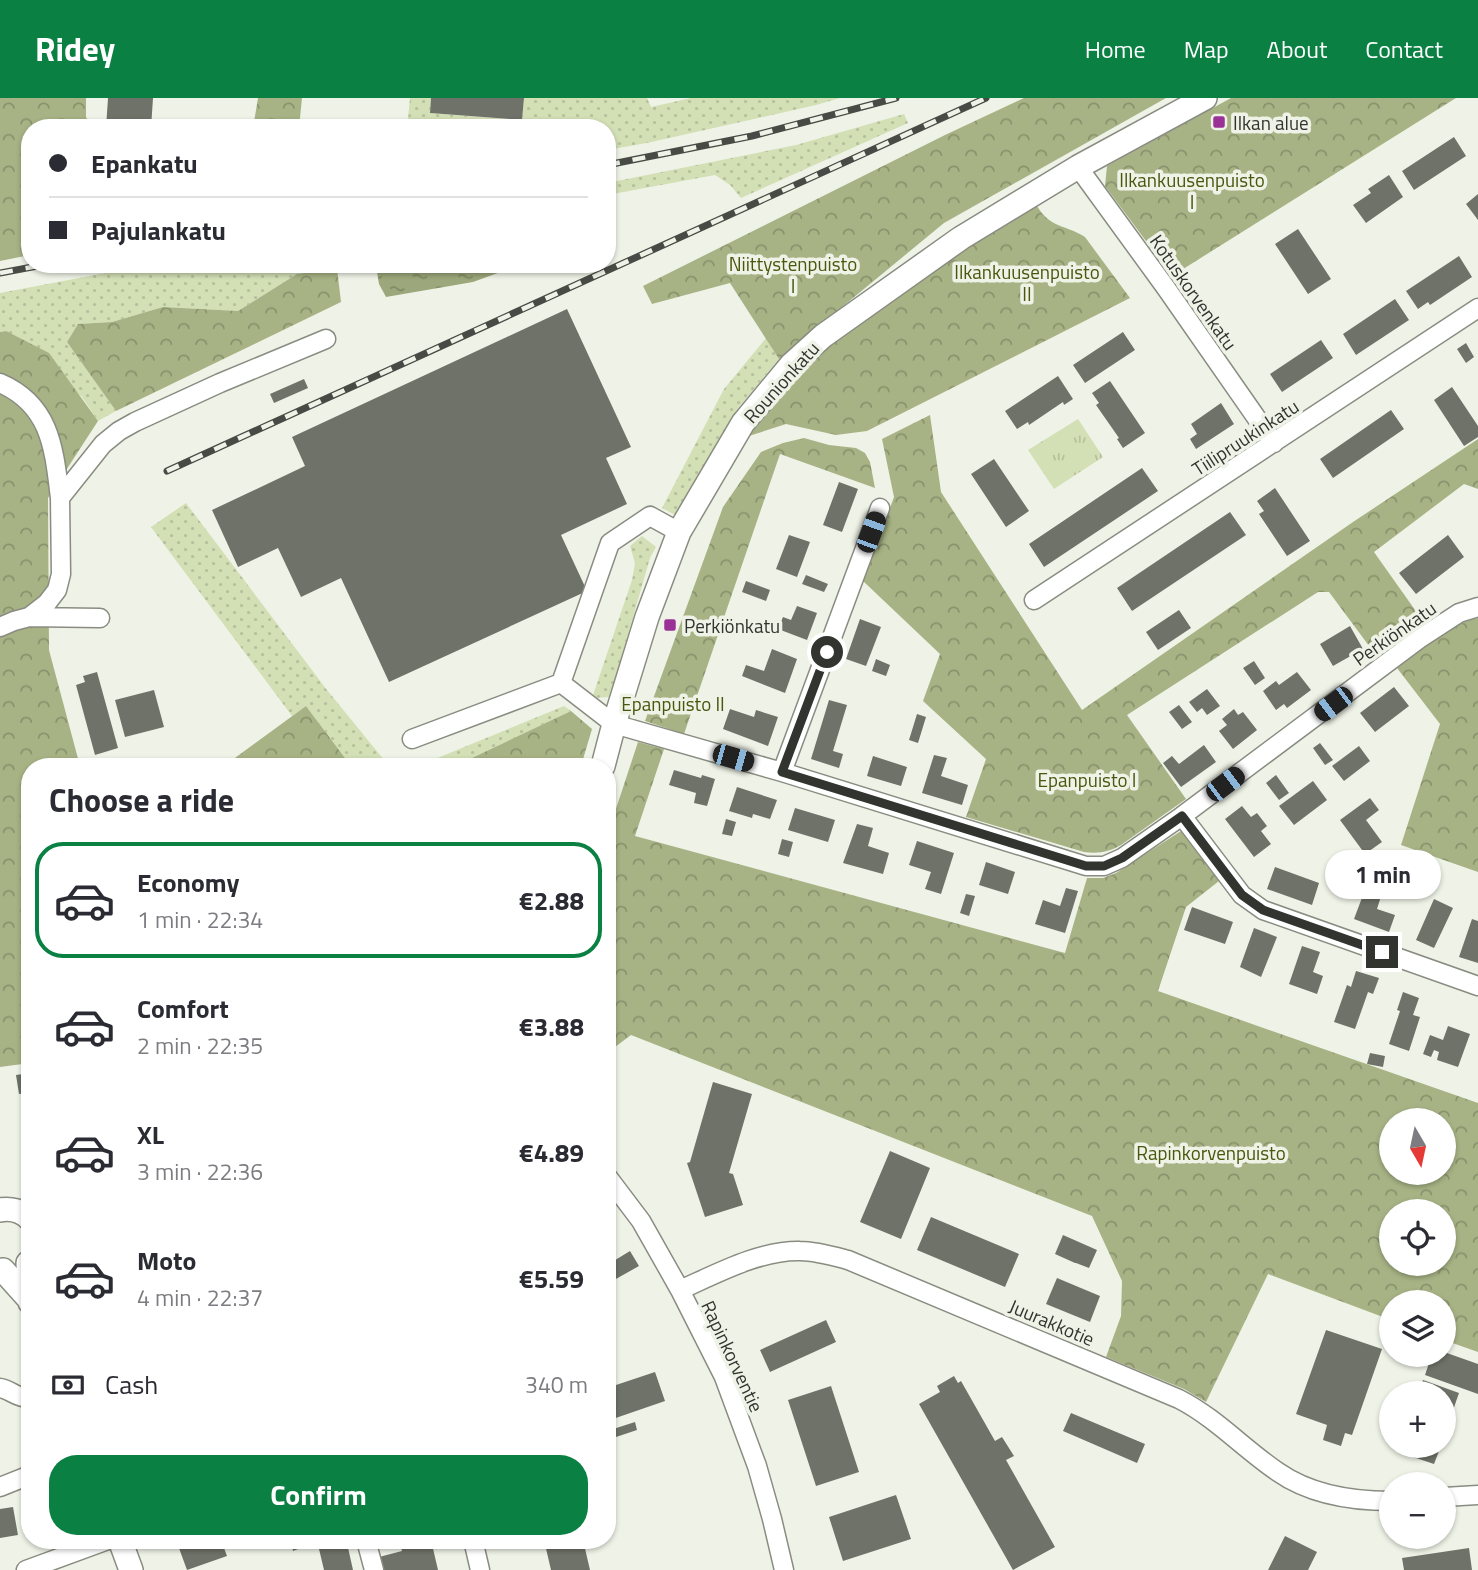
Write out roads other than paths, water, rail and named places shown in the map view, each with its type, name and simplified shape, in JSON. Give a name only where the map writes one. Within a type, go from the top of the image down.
[{"type":"main road","name":"Rounionkatu","points":[[605,758],[648,617],[679,532],[743,423],[791,365],[822,336],[961,238],[1078,167],[1205,98]]},
{"type":"main road","points":[[1,1208],[21,1212]]},
{"type":"main road","points":[[2,1270],[21,1267]]},
{"type":"main road","points":[[2,1270],[21,1291]]},
{"type":"main road","points":[[123,1549],[131,1570]]},
{"type":"street","name":"Kotuskorvenkatu","points":[[1078,167],[1274,443]]},
{"type":"street","name":"Tiilipruukinkatu","points":[[1034,600],[1478,308]]},
{"type":"street","points":[[60,498],[103,444],[119,431],[219,383],[326,339]]},
{"type":"street","points":[[0,383],[13,388],[41,416],[51,438],[55,457],[60,498],[61,574],[57,590],[47,603],[29,617]]},
{"type":"street","points":[[782,772],[880,508]]},
{"type":"street","points":[[561,683],[610,543],[649,516],[679,532]]},
{"type":"street","name":"Perkiönkatu","points":[[614,724],[782,772],[1086,866],[1104,866],[1122,858],[1182,816],[1419,639],[1460,614],[1478,607]]},
{"type":"street","points":[[0,628],[29,617],[100,618]]},
{"type":"street","points":[[561,683],[614,724]]},
{"type":"street","points":[[412,739],[561,683]]},
{"type":"street","points":[[1182,816],[1242,895],[1263,910],[1478,986]]},
{"type":"street","name":"Rapinkorventie","points":[[616,1188],[641,1221],[724,1377],[757,1466],[783,1570]]},
{"type":"street","name":"Juurakkotie","points":[[680,1290],[734,1266],[780,1252],[800,1251],[848,1260],[1179,1399],[1208,1416],[1278,1472],[1303,1486],[1327,1494],[1379,1501]]},
{"type":"street","points":[[0,1388],[21,1397]]},
{"type":"street","points":[[0,1486],[21,1478]]},
{"type":"street","points":[[1456,1496],[1478,1495]]},
{"type":"street","points":[[26,1570],[83,1549]]},
{"type":"street","points":[[368,1549],[374,1570]]},
{"type":"street","points":[[475,1549],[480,1570]]},
{"type":"water","points":[[377,273],[498,273],[473,282],[386,297]]},
{"type":"railway","points":[[616,163],[752,136],[896,98]]},
{"type":"railway","points":[[616,267],[986,98]]},
{"type":"railway","points":[[0,273],[21,269]]},
{"type":"railway","points":[[167,471],[602,273]]},
{"type":"place","name":"Ilkan alue","points":[[1219,122]]},
{"type":"place","name":"Perkiönkatu","points":[[670,625]]},
{"type":"park label","name":"Ilkankuusenpuisto I","points":[[1192,190]]},
{"type":"park label","name":"Niittystenpuisto I","points":[[793,274]]},
{"type":"park label","name":"Ilkankuusenpuisto II","points":[[1027,282]]},
{"type":"park label","name":"Epanpuisto II","points":[[673,703]]},
{"type":"park label","name":"Epanpuisto I","points":[[1087,779]]},
{"type":"park label","name":"Rapinkorvenpuisto","points":[[1211,1152]]}]
